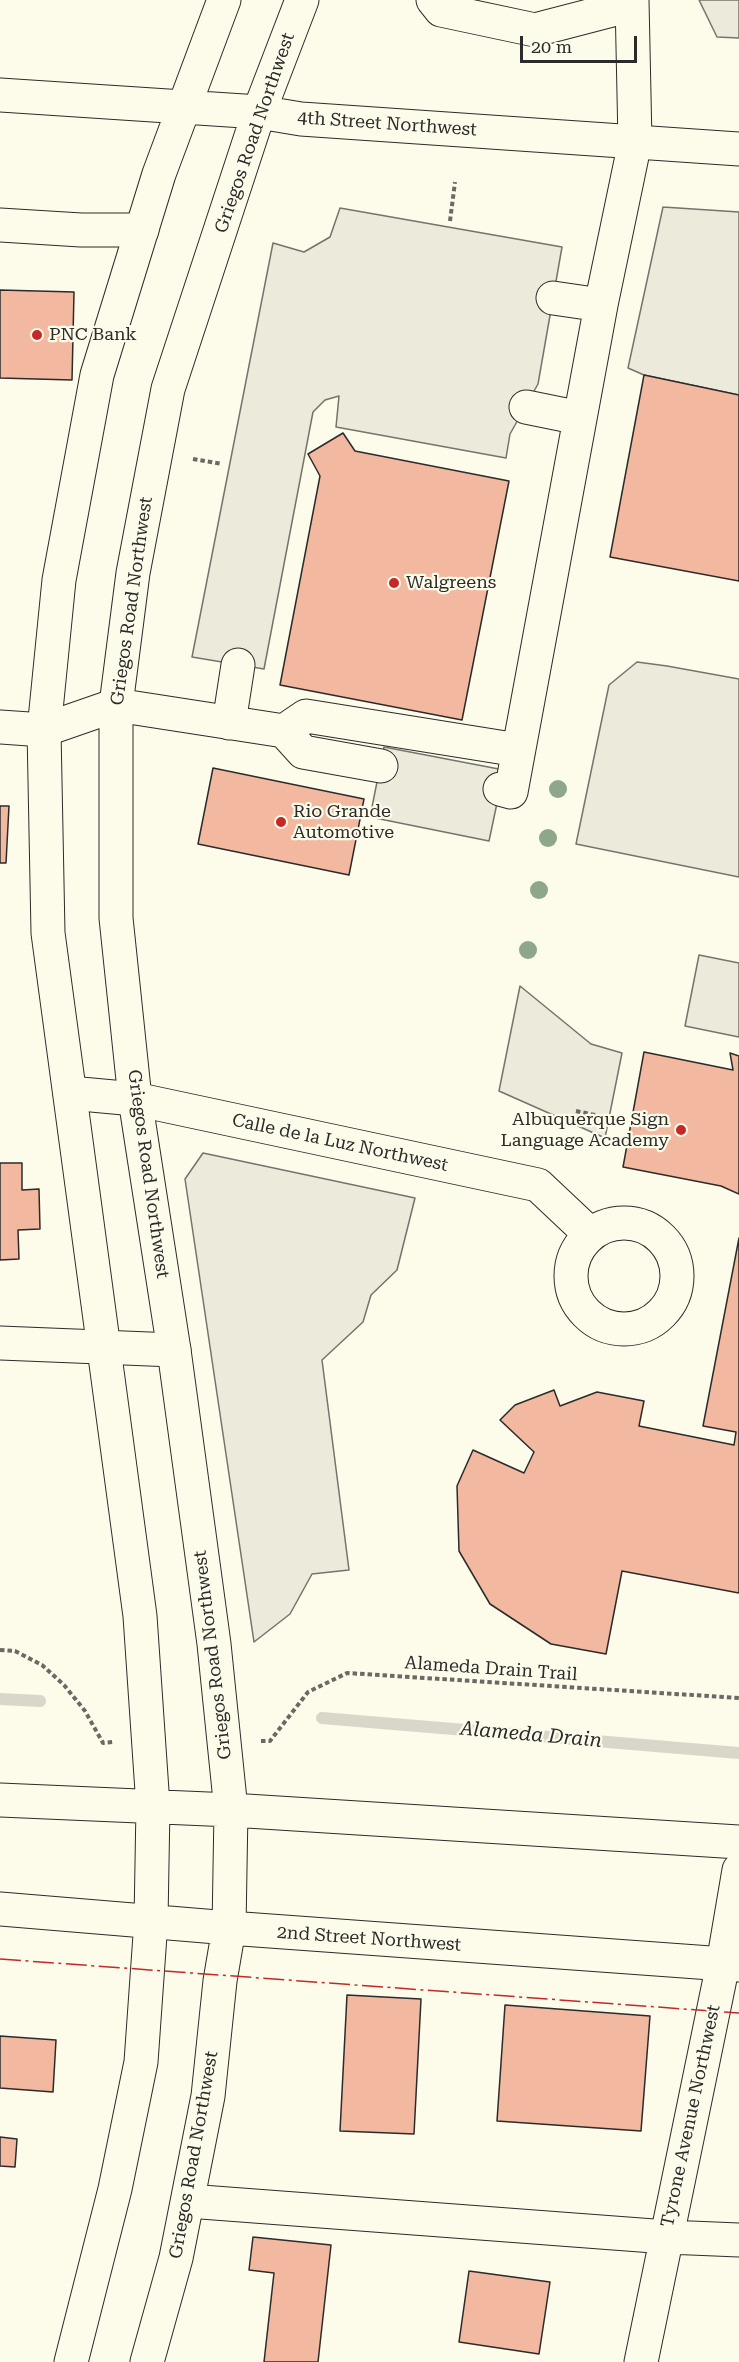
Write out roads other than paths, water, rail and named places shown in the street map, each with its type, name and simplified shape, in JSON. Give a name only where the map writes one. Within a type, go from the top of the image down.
[{"type":"main road","points":[[71,2362],[115,2188],[141,2062],[151,1922],[153,1806],[140,1616],[48,933],[44,730],[59,580],[97,375],[183,107],[224,0]]},
{"type":"main road","name":"Griegos Road Northwest","points":[[147,2362],[176,2258],[208,2096],[220,1981],[229,1929],[231,1810],[214,1644],[174,1350],[135,1099],[116,918],[116,705],[133,573],[168,389],[240,177],[259,112],[302,0]]},
{"type":"main road","points":[[433,0],[441,10],[535,30],[631,2],[634,142],[511,792],[500,789]]},
{"type":"main road","name":"4th Street Northwest","points":[[0,95],[259,112],[302,119],[739,149]]},
{"type":"main road","points":[[0,225],[142,231]]},
{"type":"main road","points":[[553,298],[602,305]]},
{"type":"main road","points":[[526,407],[580,418]]},
{"type":"main road","points":[[229,723],[238,665]]},
{"type":"main road","points":[[0,727],[44,730],[116,705],[284,731],[303,752],[381,766]]},
{"type":"main road","points":[[284,731],[306,716],[518,750]]},
{"type":"main road","name":"Calle de la Luz Northwest","points":[[70,1093],[135,1099],[538,1185],[590,1234]]},
{"type":"main road","points":[[0,1343],[174,1350]]},
{"type":"main road","points":[[0,1800],[231,1810],[739,1842]]},
{"type":"main road","name":"Tyrone Avenue Northwest","points":[[641,2362],[667,2237],[731,1964],[739,1870]]},
{"type":"main road","name":"2nd Street Northwest","points":[[0,1909],[229,1929],[731,1964]]},
{"type":"main road","points":[[188,2201],[667,2237],[739,2240]]},
{"type":"waterway","name":"Alameda Drain","points":[[0,1699],[40,1701]]},
{"type":"waterway","name":"Alameda Drain","points":[[322,1718],[739,1753]]},
{"type":"place","name":"PNC Bank","points":[[37,335]]},
{"type":"place","name":"Walgreens","points":[[394,583]]},
{"type":"place","name":"Rio Grande Automotive","points":[[281,822]]},
{"type":"place","name":"Albuquerque Sign Language Academy","points":[[681,1130]]}]
